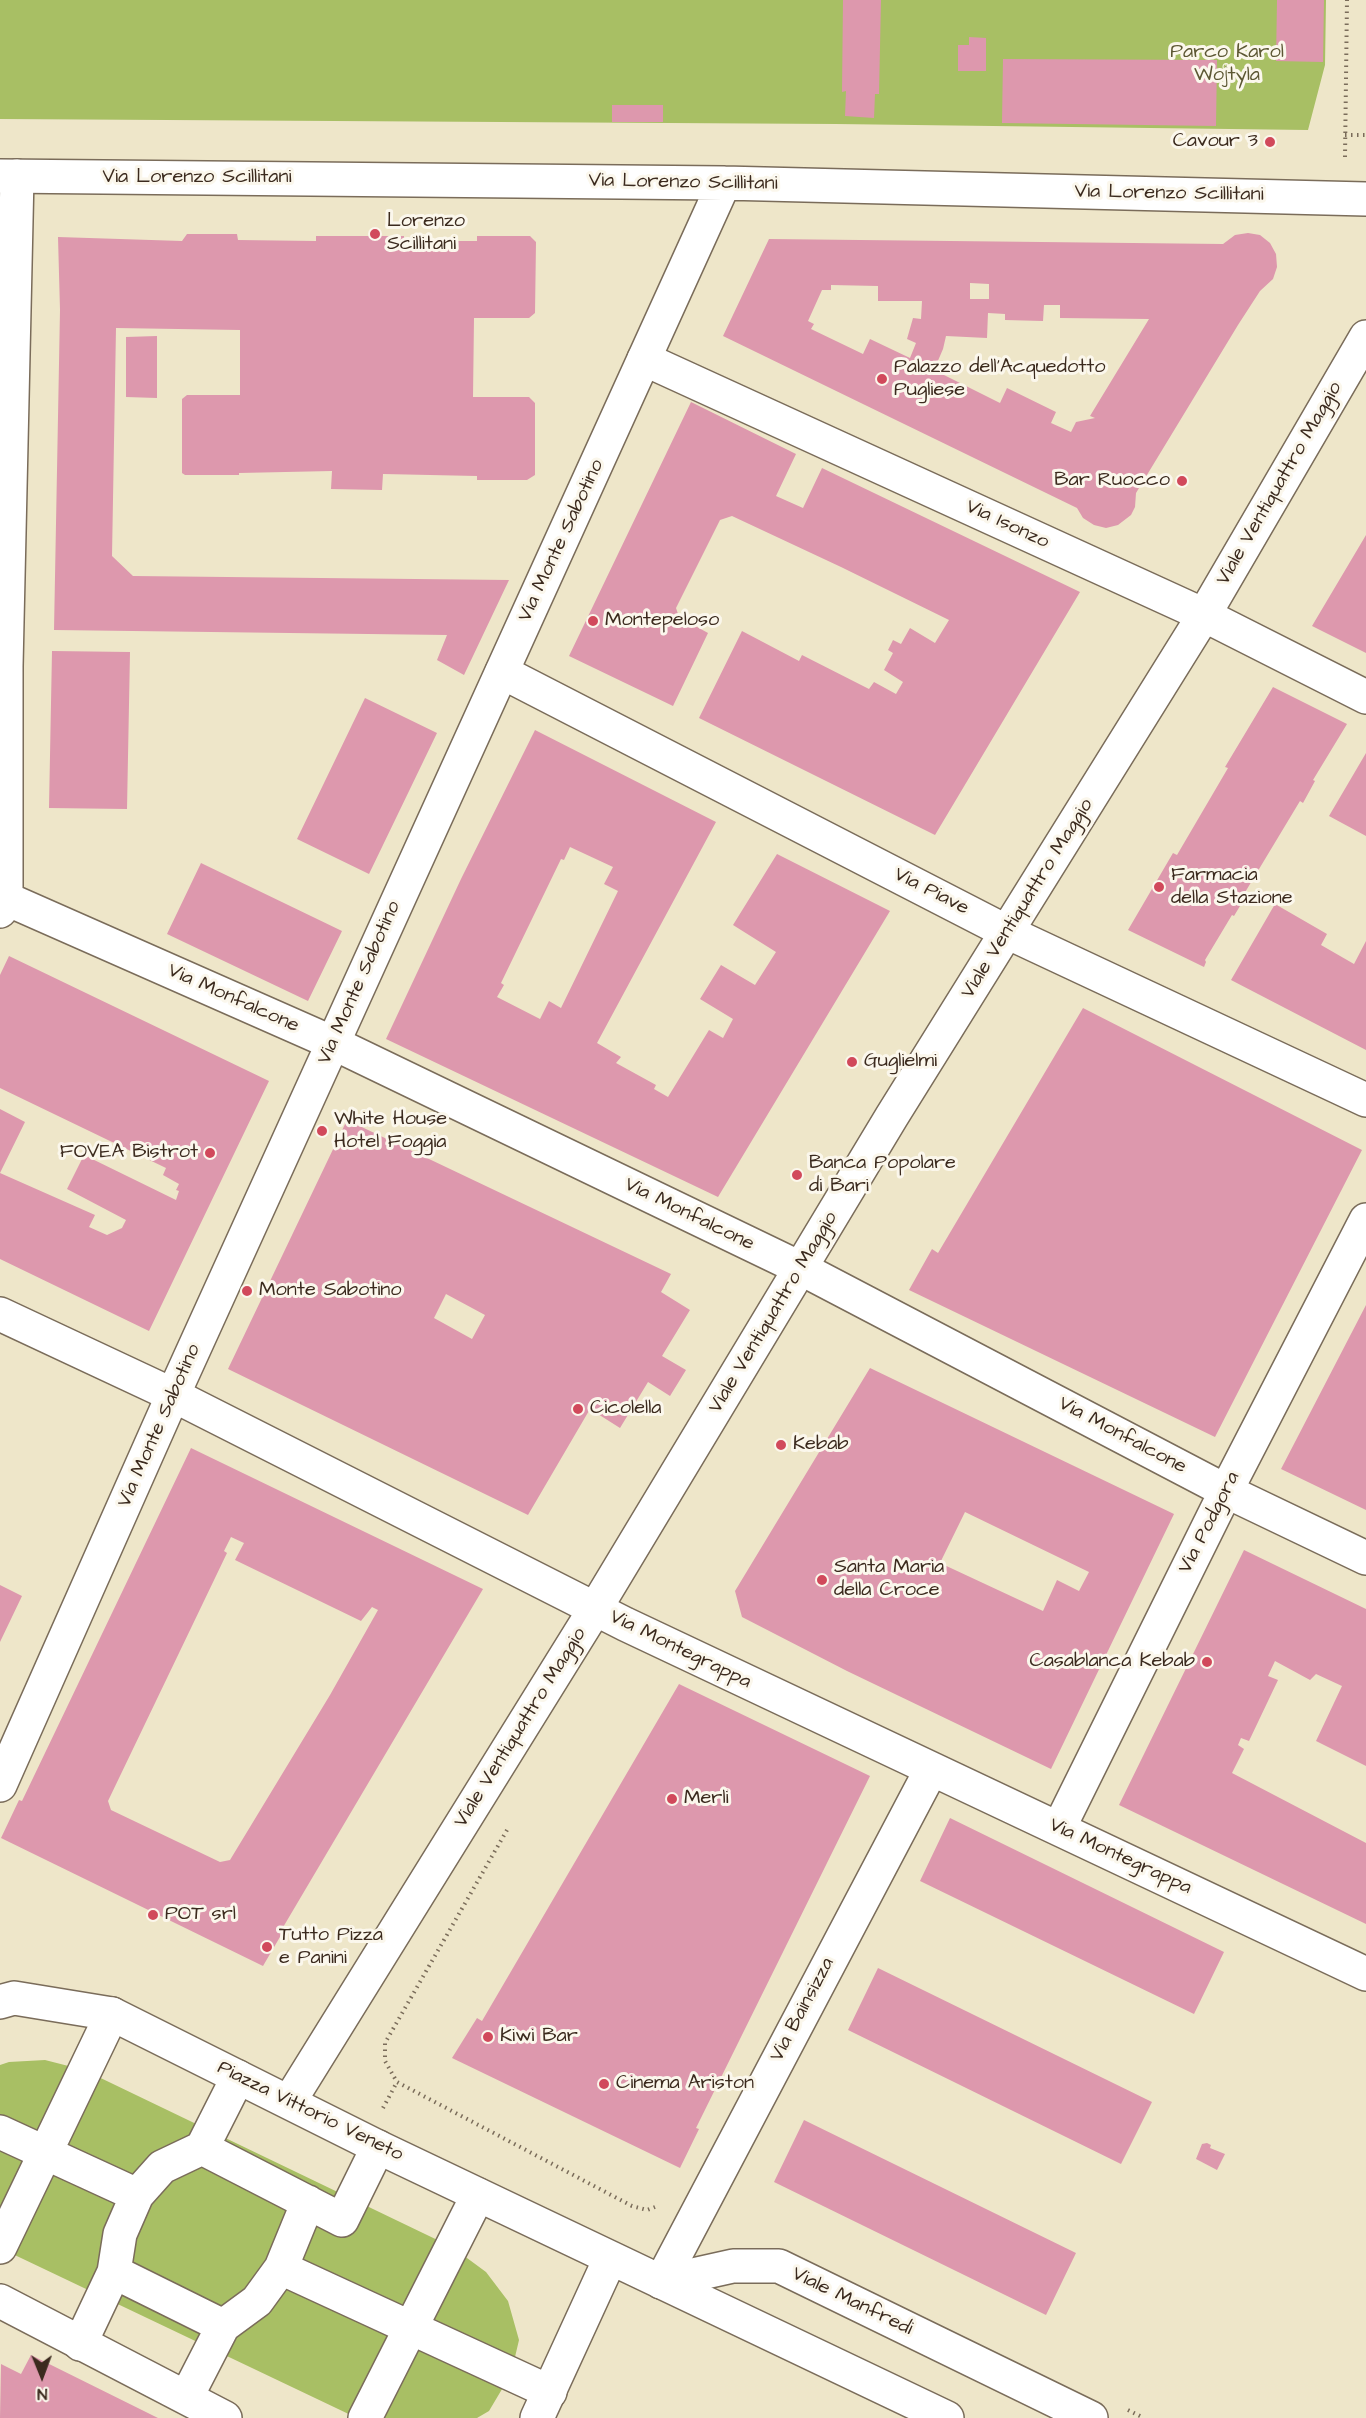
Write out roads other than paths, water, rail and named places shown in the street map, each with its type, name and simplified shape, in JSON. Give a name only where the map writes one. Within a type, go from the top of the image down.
[{"type":"street","name":"Via Lorenzo Scillitani","points":[[9,176],[724,183],[1366,199]]},
{"type":"street","points":[[2,902],[9,176]]},
{"type":"street","name":"Via Monte Sabotino","points":[[0,1785],[173,1395],[724,183]]},
{"type":"street","name":"Viale Ventiquattro Maggio","points":[[289,2102],[595,1609],[802,1269],[892,1116],[1204,615],[1366,337]]},
{"type":"street","name":"Via Isonzo","points":[[644,359],[1204,615],[1366,697]]},
{"type":"street","name":"Via Piave","points":[[502,672],[1007,932],[1366,1100]]},
{"type":"street","name":"Via Monfalcone","points":[[2,902],[333,1043],[802,1269],[1226,1491],[1366,1558]]},
{"type":"street","name":"Via Podgora","points":[[1059,1828],[1226,1491],[1366,1220]]},
{"type":"street","name":"Via Montegrappa","points":[[0,1314],[173,1395],[595,1609],[1366,1974]]},
{"type":"street","name":"Via Bainsizza","points":[[660,2282],[931,1770]]},
{"type":"street","name":"Piazza Vittorio Veneto","points":[[0,2002],[14,1998],[112,2014],[378,2147],[660,2282]]},
{"type":"street","points":[[0,2247],[112,2014]]},
{"type":"street","points":[[80,2344],[114,2272],[120,2234],[136,2195],[162,2167],[202,2148],[238,2077]]},
{"type":"street","points":[[0,2132],[136,2195]]},
{"type":"street","points":[[202,2148],[342,2220],[378,2147]]},
{"type":"street","points":[[365,2418],[478,2195]]},
{"type":"street","points":[[187,2396],[223,2326],[257,2301],[281,2268],[308,2202]]},
{"type":"street","points":[[281,2268],[411,2328],[544,2405],[610,2259]]},
{"type":"street","name":"Viale Manfredi","points":[[660,2282],[733,2266],[779,2266],[1091,2418]]},
{"type":"street","points":[[114,2272],[223,2326]]},
{"type":"street","points":[[660,2282],[947,2418]]},
{"type":"street","points":[[0,2301],[80,2344],[187,2396],[225,2418]]},
{"type":"place","name":"Cavour 3","points":[[1270,142]]},
{"type":"place","name":"Lorenzo Scillitani","points":[[375,234]]},
{"type":"place","name":"Palazzo dell'Acquedotto Pugliese","points":[[882,379]]},
{"type":"place","name":"Bar Ruocco","points":[[1182,481]]},
{"type":"place","name":"Montepeloso","points":[[593,621]]},
{"type":"place","name":"Farmacia della Stazione","points":[[1159,887]]},
{"type":"place","name":"Guglielmi","points":[[852,1062]]},
{"type":"place","name":"White House Hotel Foggia","points":[[322,1131]]},
{"type":"place","name":"FOVEA Bistrot","points":[[210,1153]]},
{"type":"place","name":"Banca Popolare di Bari","points":[[797,1175]]},
{"type":"place","name":"Monte Sabotino","points":[[247,1291]]},
{"type":"place","name":"Cicolella","points":[[578,1409]]},
{"type":"place","name":"Kebab","points":[[781,1445]]},
{"type":"place","name":"Santa Maria della Croce","points":[[822,1580]]},
{"type":"place","name":"Casablanca Kebab","points":[[1207,1662]]},
{"type":"place","name":"Merli","points":[[672,1799]]},
{"type":"place","name":"POT srl","points":[[153,1915]]},
{"type":"place","name":"Tutto Pizza e Panini","points":[[267,1947]]},
{"type":"place","name":"Kiwi Bar","points":[[488,2037]]},
{"type":"place","name":"Cinema Ariston","points":[[604,2084]]},
{"type":"park label","name":"Parco Karol Wojtyla","points":[[1227,64]]}]
